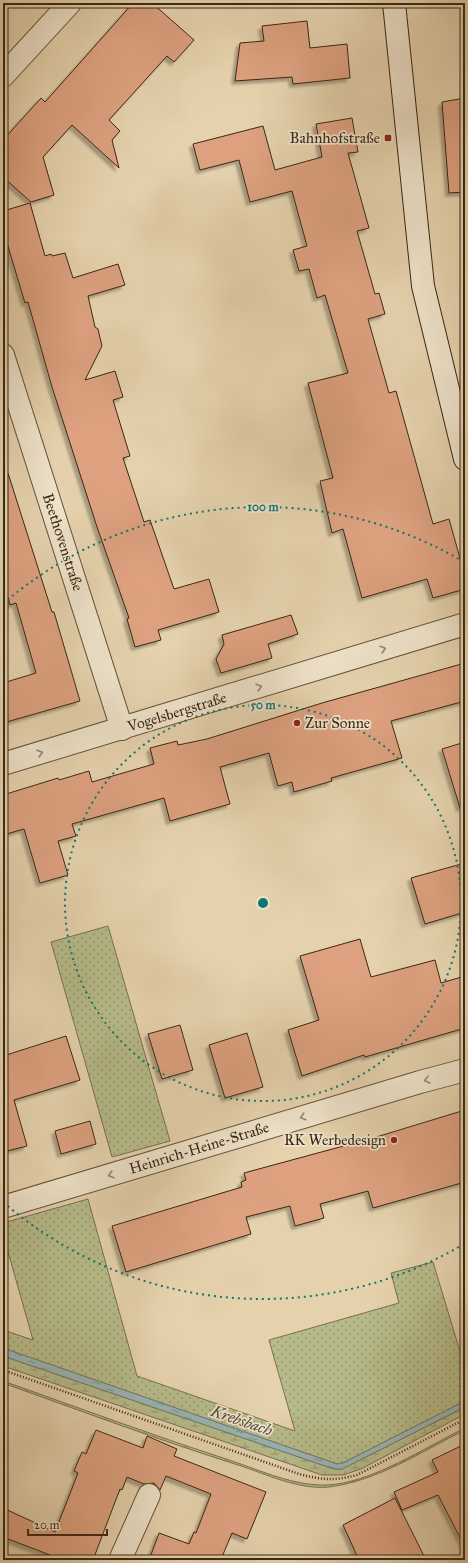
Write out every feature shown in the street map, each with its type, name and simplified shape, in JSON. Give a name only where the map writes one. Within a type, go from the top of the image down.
[{"type":"street","points":[[3,76],[70,3]]},
{"type":"street","points":[[394,3],[423,286],[465,459]]},
{"type":"street","name":"Beethovenstraße","points":[[3,354],[122,729]]},
{"type":"street","name":"Vogelsbergstraße","points":[[3,764],[465,624]]},
{"type":"street","name":"Heinrich-Heine-Straße","points":[[3,1207],[420,1082],[465,1070]]},
{"type":"street","points":[[120,1560],[148,1495]]},
{"type":"path","points":[[3,1370],[299,1474],[323,1480],[340,1480],[358,1475],[465,1419]]},
{"type":"green space","points":[[108,926],[170,1141],[112,1157],[51,942]]},
{"type":"green space","points":[[88,1199],[137,1376],[295,1431],[269,1340],[399,1303],[391,1273],[433,1262],[465,1368],[465,1401],[343,1463],[337,1464],[3,1348],[3,1330],[33,1340],[3,1234],[3,1223]]},
{"type":"green space","points":[[3,1356],[334,1469],[342,1469],[465,1407],[465,1414],[361,1469],[343,1475],[322,1475],[3,1366]]},
{"type":"green space","points":[[3,1381],[266,1473],[314,1485],[343,1483],[379,1472],[465,1428],[465,1430],[399,1464],[365,1479],[329,1487],[306,1486],[294,1484],[149,1435],[3,1383]]},
{"type":"water","points":[[3,1348],[337,1464],[343,1463],[465,1401],[465,1407],[342,1469],[334,1469],[3,1356]]},
{"type":"building","points":[[133,3],[152,3],[194,40],[174,62],[167,56],[109,120],[120,131],[112,140],[119,168],[72,125],[43,157],[54,195],[31,202],[3,177],[3,140],[41,98],[45,102]]},
{"type":"building","points":[[307,21],[310,48],[347,44],[350,78],[293,84],[292,77],[235,81],[240,43],[264,41],[262,26]]},
{"type":"building","points":[[465,98],[465,192],[449,193],[442,102]]},
{"type":"building","points":[[352,118],[358,152],[348,153],[369,228],[357,231],[375,294],[379,293],[385,314],[368,319],[389,393],[396,391],[433,524],[449,519],[465,576],[465,589],[433,598],[427,579],[362,598],[343,529],[332,533],[320,481],[333,478],[308,383],[348,373],[325,295],[317,298],[309,269],[299,271],[293,250],[307,246],[292,191],[250,202],[239,160],[200,170],[193,144],[263,126],[275,170],[322,157],[316,124]]},
{"type":"building","points":[[30,203],[45,256],[65,253],[73,278],[118,264],[125,285],[88,296],[95,327],[98,329],[102,346],[85,380],[115,371],[123,397],[113,400],[130,456],[123,458],[144,522],[150,520],[174,589],[209,579],[219,612],[158,630],[161,640],[135,647],[127,619],[129,618],[97,527],[52,387],[28,302],[25,303],[7,243],[3,245],[3,211]]},
{"type":"building","points":[[8,473],[52,612],[54,612],[80,701],[3,723],[3,683],[36,673],[16,603],[10,605],[8,597],[3,598],[3,474]]},
{"type":"building","points":[[291,615],[298,634],[268,644],[272,658],[221,673],[216,659],[224,644],[222,635]]},
{"type":"building","points":[[465,663],[465,701],[391,721],[402,758],[331,778],[332,781],[294,792],[292,782],[278,786],[269,753],[220,767],[230,804],[170,821],[164,798],[72,824],[76,836],[58,841],[68,875],[40,883],[24,829],[3,835],[3,795],[58,778],[59,780],[89,771],[92,782],[154,764],[150,748],[177,741],[178,745],[207,739],[322,703]]},
{"type":"building","points":[[465,742],[465,807],[460,808],[442,749]]},
{"type":"building","points":[[465,863],[465,912],[425,924],[411,878]]},
{"type":"building","points":[[360,939],[371,977],[435,960],[441,983],[465,976],[465,1028],[365,1057],[364,1055],[302,1076],[288,1030],[319,1020],[300,956]]},
{"type":"building","points":[[180,1025],[193,1070],[162,1079],[148,1034]]},
{"type":"building","points":[[247,1033],[263,1087],[225,1098],[209,1045]]},
{"type":"building","points":[[66,1036],[80,1080],[14,1100],[27,1146],[3,1152],[3,1056]]},
{"type":"building","points":[[465,1110],[465,1182],[373,1208],[368,1191],[320,1204],[324,1218],[295,1226],[290,1206],[246,1217],[251,1234],[126,1272],[112,1226],[242,1187],[241,1182],[246,1180],[244,1173],[373,1138]]},
{"type":"building","points":[[90,1121],[96,1144],[61,1154],[55,1131]]},
{"type":"building","points":[[96,1430],[143,1448],[147,1436],[177,1449],[174,1456],[266,1492],[247,1539],[232,1533],[222,1557],[225,1560],[149,1560],[159,1533],[189,1544],[194,1532],[196,1533],[211,1494],[166,1476],[160,1490],[154,1483],[144,1484],[127,1477],[122,1490],[120,1489],[93,1560],[63,1560],[3,1537],[3,1508],[55,1532],[78,1473],[74,1471],[82,1452],[86,1454]]},
{"type":"building","points":[[465,1444],[465,1547],[438,1495],[402,1510],[394,1492],[438,1472],[432,1460]]},
{"type":"building","points":[[395,1498],[426,1560],[359,1560],[343,1525]]},
{"type":"place","name":"Bahnhofstraße","points":[[388,138]]},
{"type":"place","name":"Zur Sonne","points":[[297,723]]},
{"type":"place","name":"RK Werbedesign","points":[[394,1140]]},
{"type":"water label","name":"Krebsbach","points":[[242,1420]]}]
